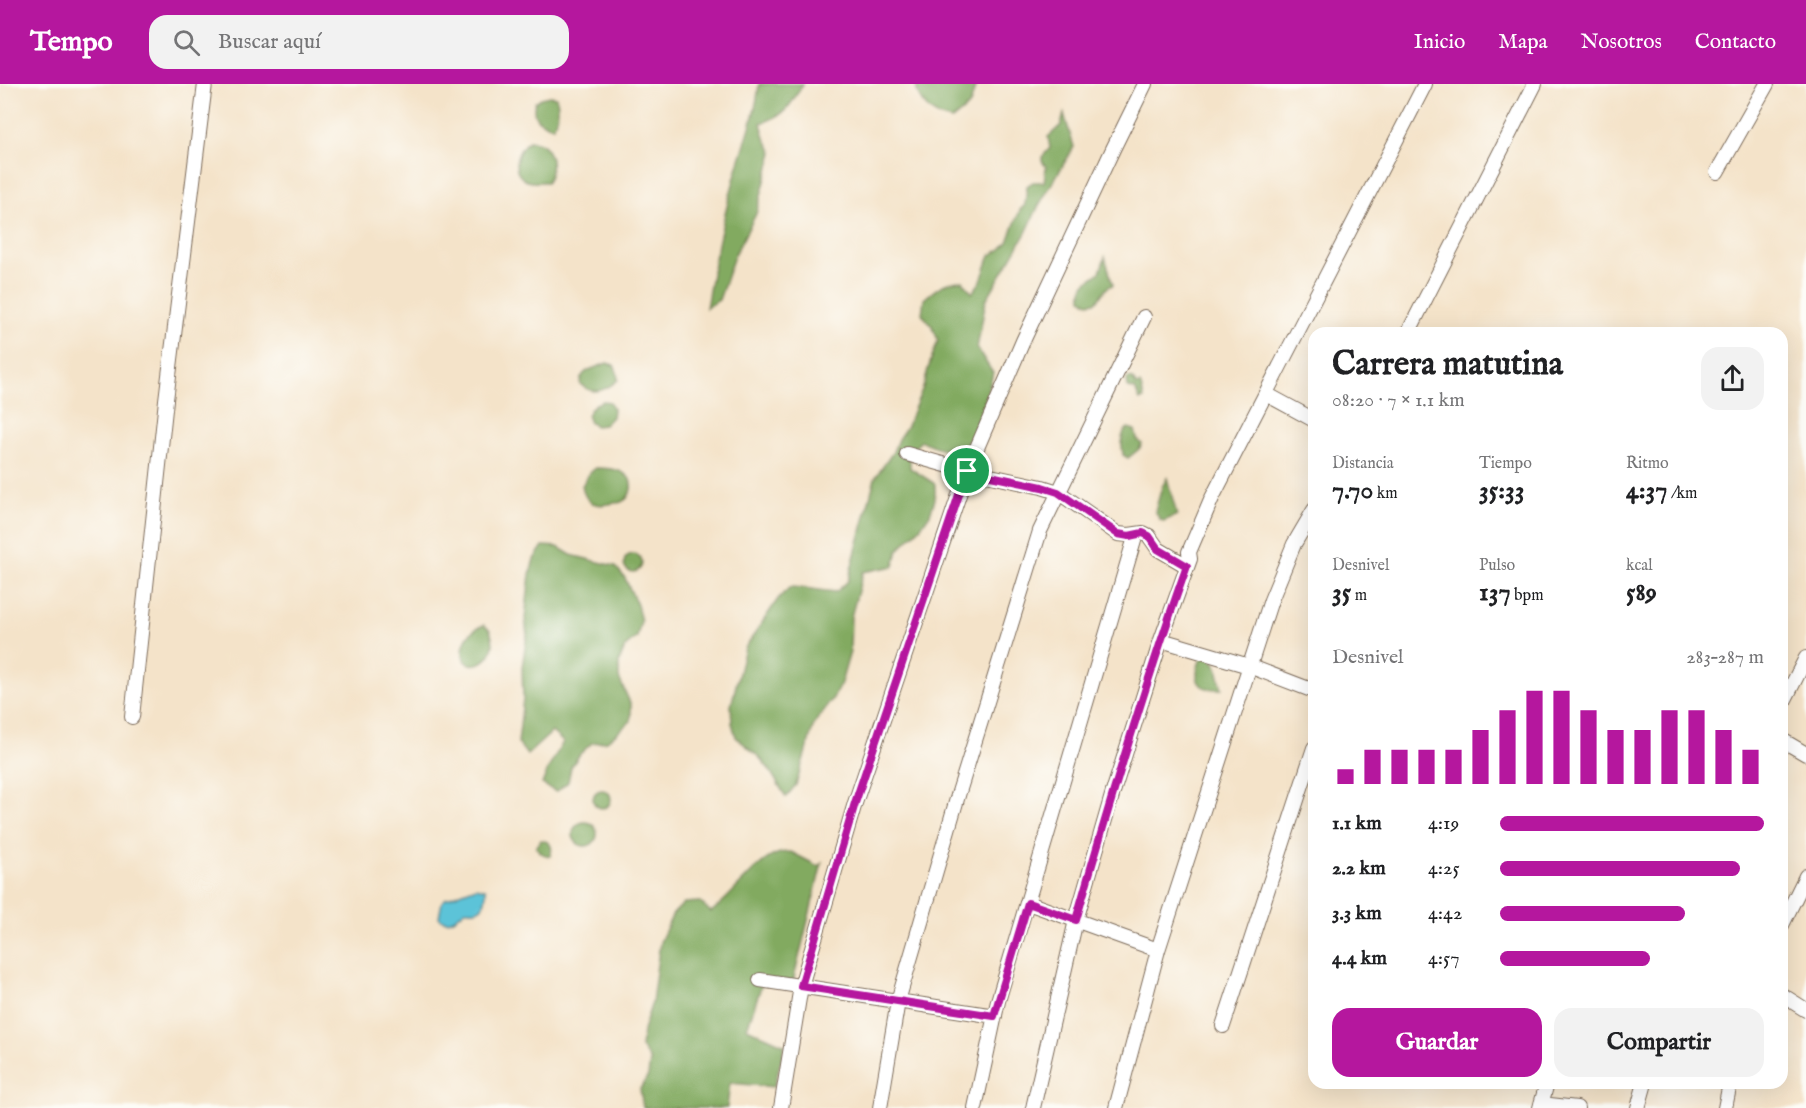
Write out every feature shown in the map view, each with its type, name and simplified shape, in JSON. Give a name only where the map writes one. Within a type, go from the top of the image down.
[{"type":"street","points":[[132,717],[165,411],[205,84]]},
{"type":"street","points":[[781,1108],[801,986],[855,803],[967,471],[1027,332],[1145,84]]},
{"type":"street","points":[[1269,395],[1425,84]]},
{"type":"street","points":[[1034,1108],[1076,920],[1113,792],[1161,640],[1189,562],[1189,552],[1212,498],[1269,395],[1432,84]]},
{"type":"street","points":[[1411,327],[1535,84]]},
{"type":"street","points":[[1717,172],[1767,84]]},
{"type":"street","points":[[880,1108],[898,1001],[959,792],[1036,543],[1058,492],[1144,317]]},
{"type":"street","points":[[1269,395],[1308,417]]},
{"type":"street","points":[[907,454],[967,471],[1058,492],[1118,534],[1129,536],[1143,533],[1149,536],[1158,549],[1189,562]]},
{"type":"street","points":[[1116,1108],[1158,950],[1249,666],[1274,590],[1294,544],[1308,520]]},
{"type":"street","points":[[975,1108],[994,1016],[1136,534]]},
{"type":"street","points":[[1161,640],[1249,666],[1308,689]]},
{"type":"street","points":[[1788,693],[1806,658]]},
{"type":"street","points":[[1788,744],[1806,754]]},
{"type":"street","points":[[1222,1026],[1308,766]]},
{"type":"street","points":[[1788,913],[1806,876]]},
{"type":"street","points":[[1028,903],[1158,950]]},
{"type":"street","points":[[760,980],[994,1016]]},
{"type":"street","points":[[1788,999],[1806,1010]]},
{"type":"street","points":[[1545,1089],[1541,1106],[1577,1108]]},
{"type":"street","points":[[1638,1108],[1643,1089]]},
{"type":"street","points":[[1725,1108],[1729,1089]]},
{"type":"green space","points":[[759,84],[803,84],[787,109],[761,123],[765,138],[773,152],[756,214],[734,256],[719,300],[706,308],[723,224],[753,118]]},
{"type":"green space","points":[[916,84],[976,84],[970,105],[952,120],[939,116],[923,103]]},
{"type":"green space","points":[[549,96],[556,97],[558,104],[553,127],[537,119],[534,112],[535,102]]},
{"type":"green space","points":[[1064,114],[1074,147],[986,300],[977,348],[993,373],[976,434],[965,445],[950,452],[921,441],[910,452],[910,468],[935,484],[935,499],[930,514],[920,528],[898,550],[894,566],[863,572],[851,617],[850,652],[841,683],[814,724],[796,785],[786,797],[759,757],[736,737],[732,723],[731,706],[745,648],[778,599],[790,587],[836,592],[848,581],[875,478],[907,426],[924,385],[938,340],[932,326],[922,314],[924,299],[942,286],[957,281],[963,281],[972,293],[981,281],[990,255],[1000,250],[1008,242],[1020,210],[1025,205],[1027,186],[1033,182],[1044,182],[1046,167],[1042,157],[1050,148],[1048,137],[1061,125]]},
{"type":"green space","points":[[529,141],[542,145],[550,155],[551,168],[547,182],[527,181],[518,172],[516,161],[518,155]]},
{"type":"green space","points":[[1105,257],[1113,285],[1105,290],[1096,302],[1088,303],[1082,298],[1084,285],[1100,272]]},
{"type":"green space","points":[[607,363],[614,365],[617,372],[618,380],[613,384],[594,391],[580,384],[586,372]]},
{"type":"green space","points":[[1129,378],[1133,379],[1136,385],[1140,384],[1144,399],[1140,400],[1135,389],[1128,388]]},
{"type":"green space","points":[[603,401],[610,402],[613,409],[612,417],[604,425],[596,426],[590,423],[587,415],[593,406]]},
{"type":"green space","points":[[1128,428],[1135,430],[1137,439],[1142,444],[1128,458],[1123,455],[1122,440]]},
{"type":"green space","points":[[596,468],[620,471],[629,478],[631,489],[626,499],[620,503],[602,505],[589,501],[582,486],[589,473]]},
{"type":"green space","points":[[1167,478],[1177,515],[1164,521],[1160,520],[1155,511]]},
{"type":"green space","points":[[543,546],[558,547],[571,555],[615,566],[625,578],[637,605],[641,621],[637,637],[625,647],[619,662],[619,678],[631,705],[631,721],[607,741],[592,743],[580,754],[571,767],[568,782],[556,792],[542,784],[563,742],[552,732],[527,755],[518,743],[523,698],[522,667],[527,635],[525,619],[530,574],[534,559]]},
{"type":"green space","points":[[633,554],[639,557],[642,563],[639,569],[633,572],[627,569],[624,563],[627,557]]},
{"type":"green space","points":[[484,625],[490,630],[493,644],[491,652],[481,663],[469,664],[463,654],[465,641],[471,632]]},
{"type":"green space","points":[[1202,658],[1211,658],[1216,664],[1222,689],[1207,688],[1199,683],[1197,672]]},
{"type":"green space","points":[[602,790],[608,793],[611,799],[608,805],[602,808],[596,805],[593,799],[596,793]]},
{"type":"green space","points":[[585,822],[590,823],[596,829],[596,839],[590,845],[585,846],[580,845],[574,839],[573,834],[574,829],[580,823]]},
{"type":"green space","points":[[541,840],[550,845],[552,850],[550,856],[537,848]]},
{"type":"green space","points":[[791,852],[818,866],[822,863],[793,982],[763,981],[747,1028],[785,1045],[774,1087],[730,1083],[727,1108],[643,1108],[640,1089],[648,1076],[650,1061],[641,1047],[643,1031],[652,1002],[660,942],[673,914],[684,903],[700,902],[711,912],[760,864],[779,853]]},
{"type":"water","points":[[476,887],[486,889],[485,902],[479,909],[465,910],[449,921],[439,917],[442,902],[445,899]]},
{"type":"route","points":[[967,471],[1058,492],[1118,534],[1129,536],[1143,533],[1149,536],[1158,549],[1187,566],[1113,792],[1076,920],[1028,903],[994,1016],[801,986],[855,803],[967,471]]}]
